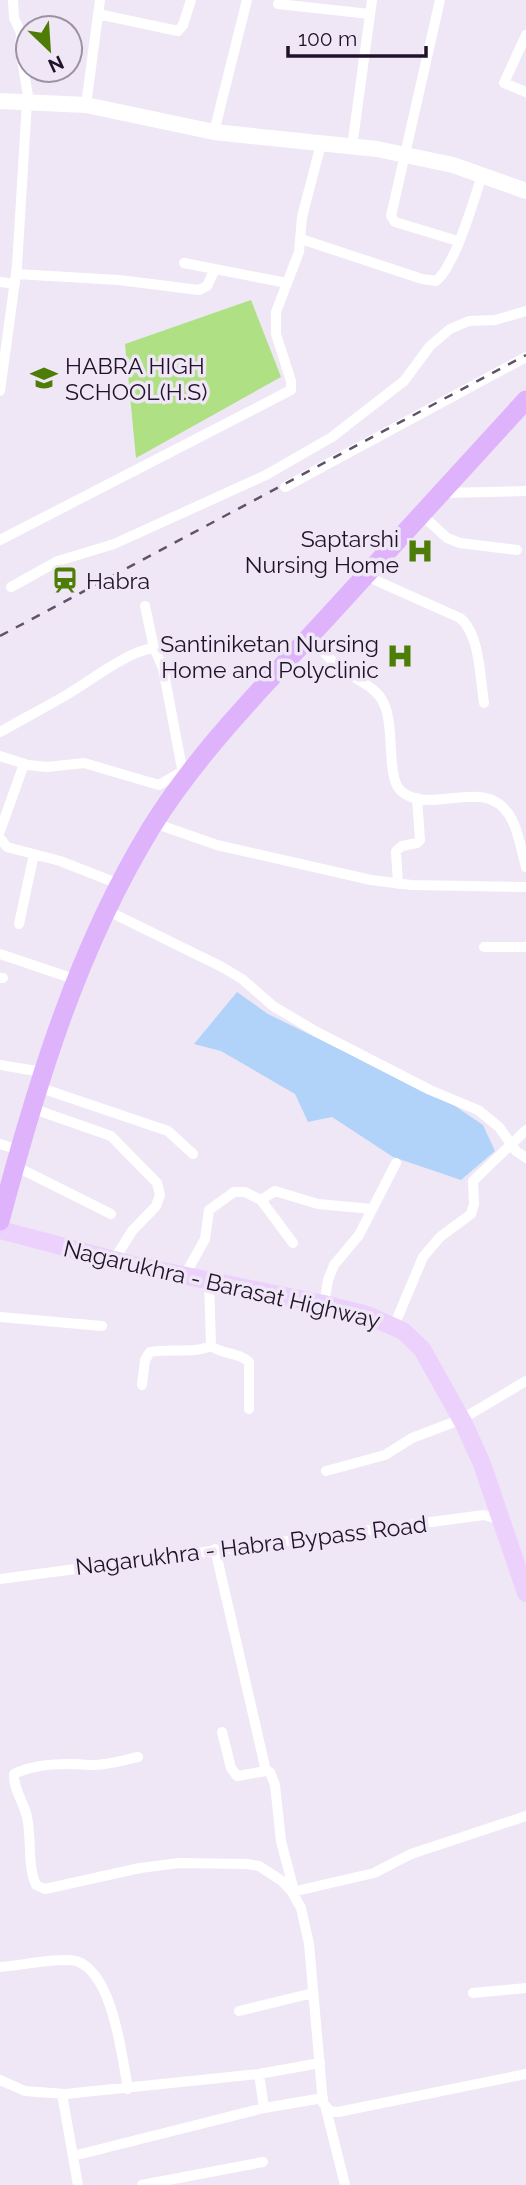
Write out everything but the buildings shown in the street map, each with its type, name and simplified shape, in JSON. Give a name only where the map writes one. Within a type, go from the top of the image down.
[{"type":"highway","points":[[0,1221],[4,1189],[17,1158],[40,1079],[77,980],[119,884],[184,775],[526,400]]},
{"type":"main road","points":[[0,101],[86,105],[214,132],[406,155],[453,165],[526,191]]},
{"type":"main road","name":"Nagarukhra - Barasat Highway","points":[[0,1230],[114,1260],[367,1315],[394,1326],[411,1337],[422,1349],[462,1419],[482,1464],[494,1514],[526,1593]]},
{"type":"street","points":[[0,391],[3,354],[16,279],[28,102],[20,48],[21,33],[14,18],[13,0]]},
{"type":"street","points":[[86,105],[100,0]]},
{"type":"street","points":[[98,14],[178,31],[183,25],[191,0]]},
{"type":"street","points":[[214,132],[247,0]]},
{"type":"street","points":[[352,147],[372,0]]},
{"type":"street","points":[[440,0],[406,155],[391,210],[392,219],[458,241]]},
{"type":"street","points":[[278,4],[370,14]]},
{"type":"street","points":[[526,35],[504,83],[526,92]]},
{"type":"street","points":[[0,540],[291,390],[291,381],[275,326],[276,312],[299,252],[302,217],[321,144]]},
{"type":"street","points":[[301,239],[431,282],[436,281],[442,276],[458,241],[482,175]]},
{"type":"street","points":[[184,263],[287,283]]},
{"type":"street","points":[[0,282],[16,279],[119,280],[199,289],[207,286],[215,269]]},
{"type":"street","points":[[11,587],[58,561],[114,544],[266,475],[322,443],[404,381],[430,346],[450,329],[469,321],[495,320],[526,311]]},
{"type":"street","points":[[285,487],[526,357]]},
{"type":"street","points":[[441,493],[526,491]]},
{"type":"street","points":[[422,514],[446,538],[460,543],[517,550]]},
{"type":"street","points":[[366,576],[466,623],[473,636],[484,703]]},
{"type":"street","points":[[0,756],[24,764],[47,767],[85,763],[159,785],[184,775],[163,668],[155,648],[145,606]]},
{"type":"street","points":[[310,636],[342,670],[374,690],[383,701],[389,714],[396,787],[404,794],[427,800],[475,796],[496,803],[510,816],[526,867]]},
{"type":"street","points":[[0,732],[125,659],[155,648]]},
{"type":"street","points":[[0,831],[24,764]]},
{"type":"street","points":[[398,884],[396,851],[420,840],[417,798]]},
{"type":"street","points":[[154,823],[207,842],[345,876],[398,884],[526,887]]},
{"type":"street","points":[[0,838],[6,847],[119,884]]},
{"type":"street","points":[[19,924],[34,854]]},
{"type":"street","points":[[106,910],[222,967],[242,979],[273,1006],[335,1042],[430,1090],[478,1110],[499,1126],[511,1144],[526,1158]]},
{"type":"street","points":[[484,947],[526,947]]},
{"type":"street","points":[[0,954],[77,980]]},
{"type":"street","points":[[0,1065],[168,1132],[193,1154]]},
{"type":"street","points":[[31,1108],[111,1136],[156,1183],[159,1200],[132,1231],[114,1260]]},
{"type":"street","points":[[394,1326],[422,1257],[440,1237],[471,1214],[474,1204],[472,1181],[526,1130]]},
{"type":"street","points":[[0,1144],[17,1158],[111,1214]]},
{"type":"street","points":[[324,1304],[331,1272],[359,1234],[396,1163]]},
{"type":"street","points":[[261,1200],[275,1191],[318,1204],[372,1209]]},
{"type":"street","points":[[185,1275],[205,1239],[209,1210],[234,1192],[245,1192],[261,1200],[293,1243]]},
{"type":"street","points":[[209,1280],[211,1346]]},
{"type":"street","points":[[0,1317],[102,1326]]},
{"type":"street","points":[[142,1385],[145,1360],[150,1352],[204,1349],[211,1346]]},
{"type":"street","points":[[211,1346],[244,1357],[249,1362],[249,1409]]},
{"type":"street","points":[[326,1471],[385,1455],[412,1438],[462,1419],[526,1381]]},
{"type":"street","name":"Nagarukhra - Habra Bypass Road","points":[[0,1579],[494,1514]]},
{"type":"street","points":[[215,1549],[266,1771]]},
{"type":"street","points":[[222,1732],[234,1773],[240,1776],[270,1772],[275,1785],[281,1841],[309,1944],[325,2103],[345,2185]]},
{"type":"street","points":[[138,1757],[97,1764],[52,1765],[14,1774],[14,1782],[27,1818],[36,1885],[45,1888],[140,1868],[179,1863],[247,1864],[271,1874],[293,1891]]},
{"type":"street","points":[[293,1891],[374,1873],[411,1854],[526,1816]]},
{"type":"street","points":[[0,1967],[76,1961],[88,1968],[105,1992],[111,2007],[128,2088]]},
{"type":"street","points":[[473,1993],[526,1988]]},
{"type":"street","points":[[239,2011],[313,1993]]},
{"type":"street","points":[[0,2080],[25,2091],[62,2094],[259,2074],[320,2063]]},
{"type":"street","points":[[259,2074],[264,2108]]},
{"type":"street","points":[[73,2156],[264,2108],[325,2103],[338,2112],[526,2074]]},
{"type":"street","points":[[62,2094],[78,2185]]},
{"type":"street","points":[[142,2185],[263,2162]]},
{"type":"green space","points":[[251,300],[281,377],[136,458],[125,344]]},
{"type":"water","points":[[237,992],[268,1014],[455,1106],[483,1125],[495,1151],[461,1180],[393,1157],[332,1117],[308,1122],[295,1094],[221,1051],[194,1044]]},
{"type":"railway","points":[[0,636],[526,355]]},
{"type":"place","name":"HABRA HIGH SCHOOL(H.S)","points":[[44,378]]},
{"type":"place","name":"Saptarshi Nursing Home","points":[[420,551]]},
{"type":"place","name":"Habra","points":[[65,580]]},
{"type":"place","name":"Santiniketan Nursing Home and Polyclinic","points":[[400,656]]}]
